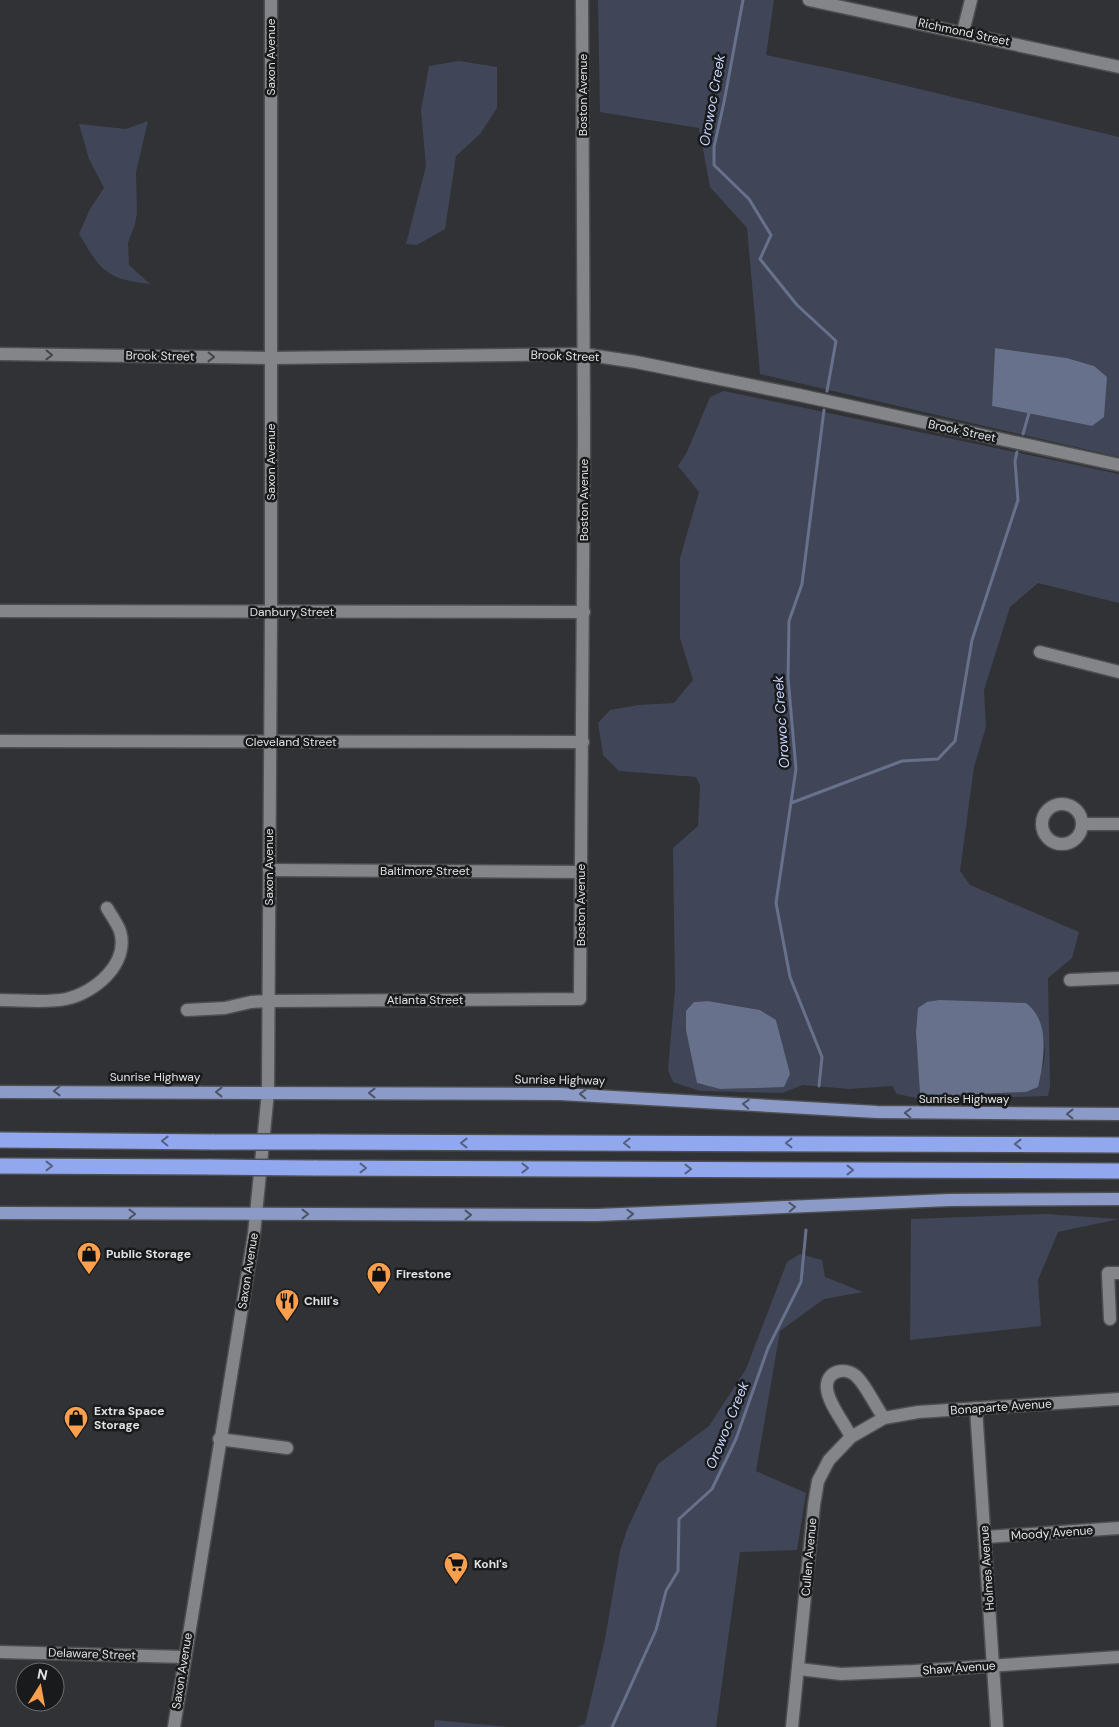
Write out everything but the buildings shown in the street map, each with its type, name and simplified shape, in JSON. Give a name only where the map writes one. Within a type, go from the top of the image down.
[{"type":"highway","points":[[0,1140],[1119,1145]]},
{"type":"highway","points":[[0,1166],[1119,1170]]},
{"type":"main road","name":"Sunrise Highway","points":[[0,1092],[560,1094],[877,1112],[1119,1114]]},
{"type":"main road","points":[[0,1213],[597,1215],[949,1200],[1119,1199]]},
{"type":"street","name":"Saxon Avenue","points":[[174,1727],[219,1439],[242,1312],[256,1214],[268,1092],[270,1001],[271,0]]},
{"type":"street","name":"Boston Avenue","points":[[580,999],[584,612],[582,0]]},
{"type":"street","name":"Richmond Street","points":[[809,0],[1119,67]]},
{"type":"street","points":[[963,32],[971,0]]},
{"type":"street","name":"Brook Street","points":[[0,354],[271,358],[583,354],[636,362],[790,393],[1119,465]]},
{"type":"street","name":"Danbury Street","points":[[0,611],[584,612]]},
{"type":"street","points":[[1040,652],[1119,672]]},
{"type":"street","name":"Cleveland Street","points":[[0,741],[583,742]]},
{"type":"street","points":[[1083,824],[1119,824]]},
{"type":"street","name":"Baltimore Street","points":[[269,870],[581,872]]},
{"type":"street","points":[[0,1000],[65,1000],[96,987],[112,969],[120,951],[120,932],[106,908]]},
{"type":"street","points":[[1070,980],[1119,978]]},
{"type":"street","name":"Atlanta Street","points":[[187,1010],[225,1008],[251,1002],[270,1001],[580,999]]},
{"type":"street","points":[[1110,1319],[1108,1274],[1119,1272]]},
{"type":"street","points":[[851,1437],[829,1398],[826,1387],[829,1376],[835,1372],[849,1371],[857,1377],[884,1418]]},
{"type":"street","name":"Bonaparte Avenue","points":[[884,1418],[918,1412],[1119,1399]]},
{"type":"street","name":"Holmes Avenue","points":[[976,1408],[986,1537],[997,1727]]},
{"type":"street","name":"Cullen Avenue","points":[[792,1727],[818,1481],[829,1460],[851,1437],[884,1418]]},
{"type":"street","points":[[219,1439],[287,1448]]},
{"type":"street","name":"Moody Avenue","points":[[986,1537],[1119,1528]]},
{"type":"street","name":"Delaware Street","points":[[0,1652],[185,1657]]},
{"type":"street","name":"Shaw Avenue","points":[[799,1669],[841,1674],[1119,1657]]},
{"type":"shaded area","points":[[598,0],[774,0],[766,55],[861,75],[1119,137],[1119,457],[760,374],[747,228],[710,187],[699,128],[600,112]],"holes":[[[995,348],[1067,358],[1094,366],[1092,426],[992,406]]]},
{"type":"shaded area","points":[[459,61],[497,67],[497,108],[480,134],[456,156],[445,229],[417,245],[406,244],[426,166],[421,110],[429,66]]},
{"type":"shaded area","points":[[148,121],[136,172],[137,213],[128,243],[129,265],[150,284],[123,279],[106,271],[93,257],[79,234],[90,209],[104,188],[89,159],[79,124],[126,129]]},
{"type":"shaded area","points":[[995,348],[1067,358],[1094,366],[1107,377],[1104,417],[1092,426],[992,406]]},
{"type":"shaded area","points":[[724,391],[1119,474],[1119,603],[1038,583],[1010,607],[984,690],[986,727],[974,767],[960,871],[970,885],[1079,932],[1072,958],[1048,978],[1050,1086],[1048,1096],[926,1100],[897,1094],[892,1086],[849,1089],[803,1085],[782,1093],[700,1091],[673,1082],[668,1070],[675,989],[673,848],[698,826],[700,786],[696,777],[619,771],[603,755],[598,723],[610,710],[638,705],[674,703],[693,680],[680,638],[680,558],[699,492],[678,466],[687,452],[710,397]],"holes":[[[708,1001],[760,1010],[776,1020],[783,1050],[784,1086],[720,1089],[697,1083],[694,1002]],[[1025,1003],[1039,1023],[1045,1049],[1042,1068],[1026,1092],[932,1096],[920,1093],[1021,1004]]]},
{"type":"shaded area","points":[[939,1000],[1026,1003],[1039,1020],[1044,1042],[1038,1087],[1026,1092],[932,1096],[920,1093],[916,1032],[918,1008],[927,1002]]},
{"type":"shaded area","points":[[708,1001],[760,1010],[776,1020],[790,1074],[784,1087],[720,1089],[697,1083],[686,1030],[686,1011],[694,1002]]},
{"type":"shaded area","points":[[1045,1214],[1119,1219],[1058,1232],[1038,1280],[1041,1326],[910,1340],[911,1219]]},
{"type":"shaded area","points":[[800,1254],[822,1260],[825,1277],[863,1292],[824,1299],[780,1331],[756,1471],[806,1493],[797,1550],[740,1552],[716,1727],[576,1727],[585,1724],[605,1639],[620,1551],[628,1527],[658,1464],[709,1426],[746,1369],[787,1262]]},
{"type":"shaded area","points":[[435,1720],[511,1727],[434,1727]]},
{"type":"waterway","name":"Orowoc Creek","points":[[743,0],[714,147],[714,165],[749,199],[771,235],[760,259],[797,305],[836,341],[827,391]]},
{"type":"waterway","name":"Orowoc Creek","points":[[819,1086],[822,1057],[790,977],[776,903],[796,769],[788,678],[789,621],[802,584],[824,410]]},
{"type":"waterway","points":[[1023,434],[1029,413]]},
{"type":"waterway","points":[[791,803],[902,761],[938,759],[955,741],[972,640],[1018,500],[1015,461],[1017,452]]},
{"type":"waterway","name":"Orowoc Creek","points":[[612,1727],[656,1630],[666,1591],[678,1571],[679,1519],[712,1489],[736,1439],[768,1348],[801,1282],[806,1230]]},
{"type":"place","name":"Public Storage","points":[[89,1275]]},
{"type":"place","name":"Firestone","points":[[379,1295]]},
{"type":"place","name":"Chili's","points":[[287,1322]]},
{"type":"place","name":"Extra Space Storage","points":[[76,1439]]},
{"type":"place","name":"Kohl's","points":[[456,1585]]}]
